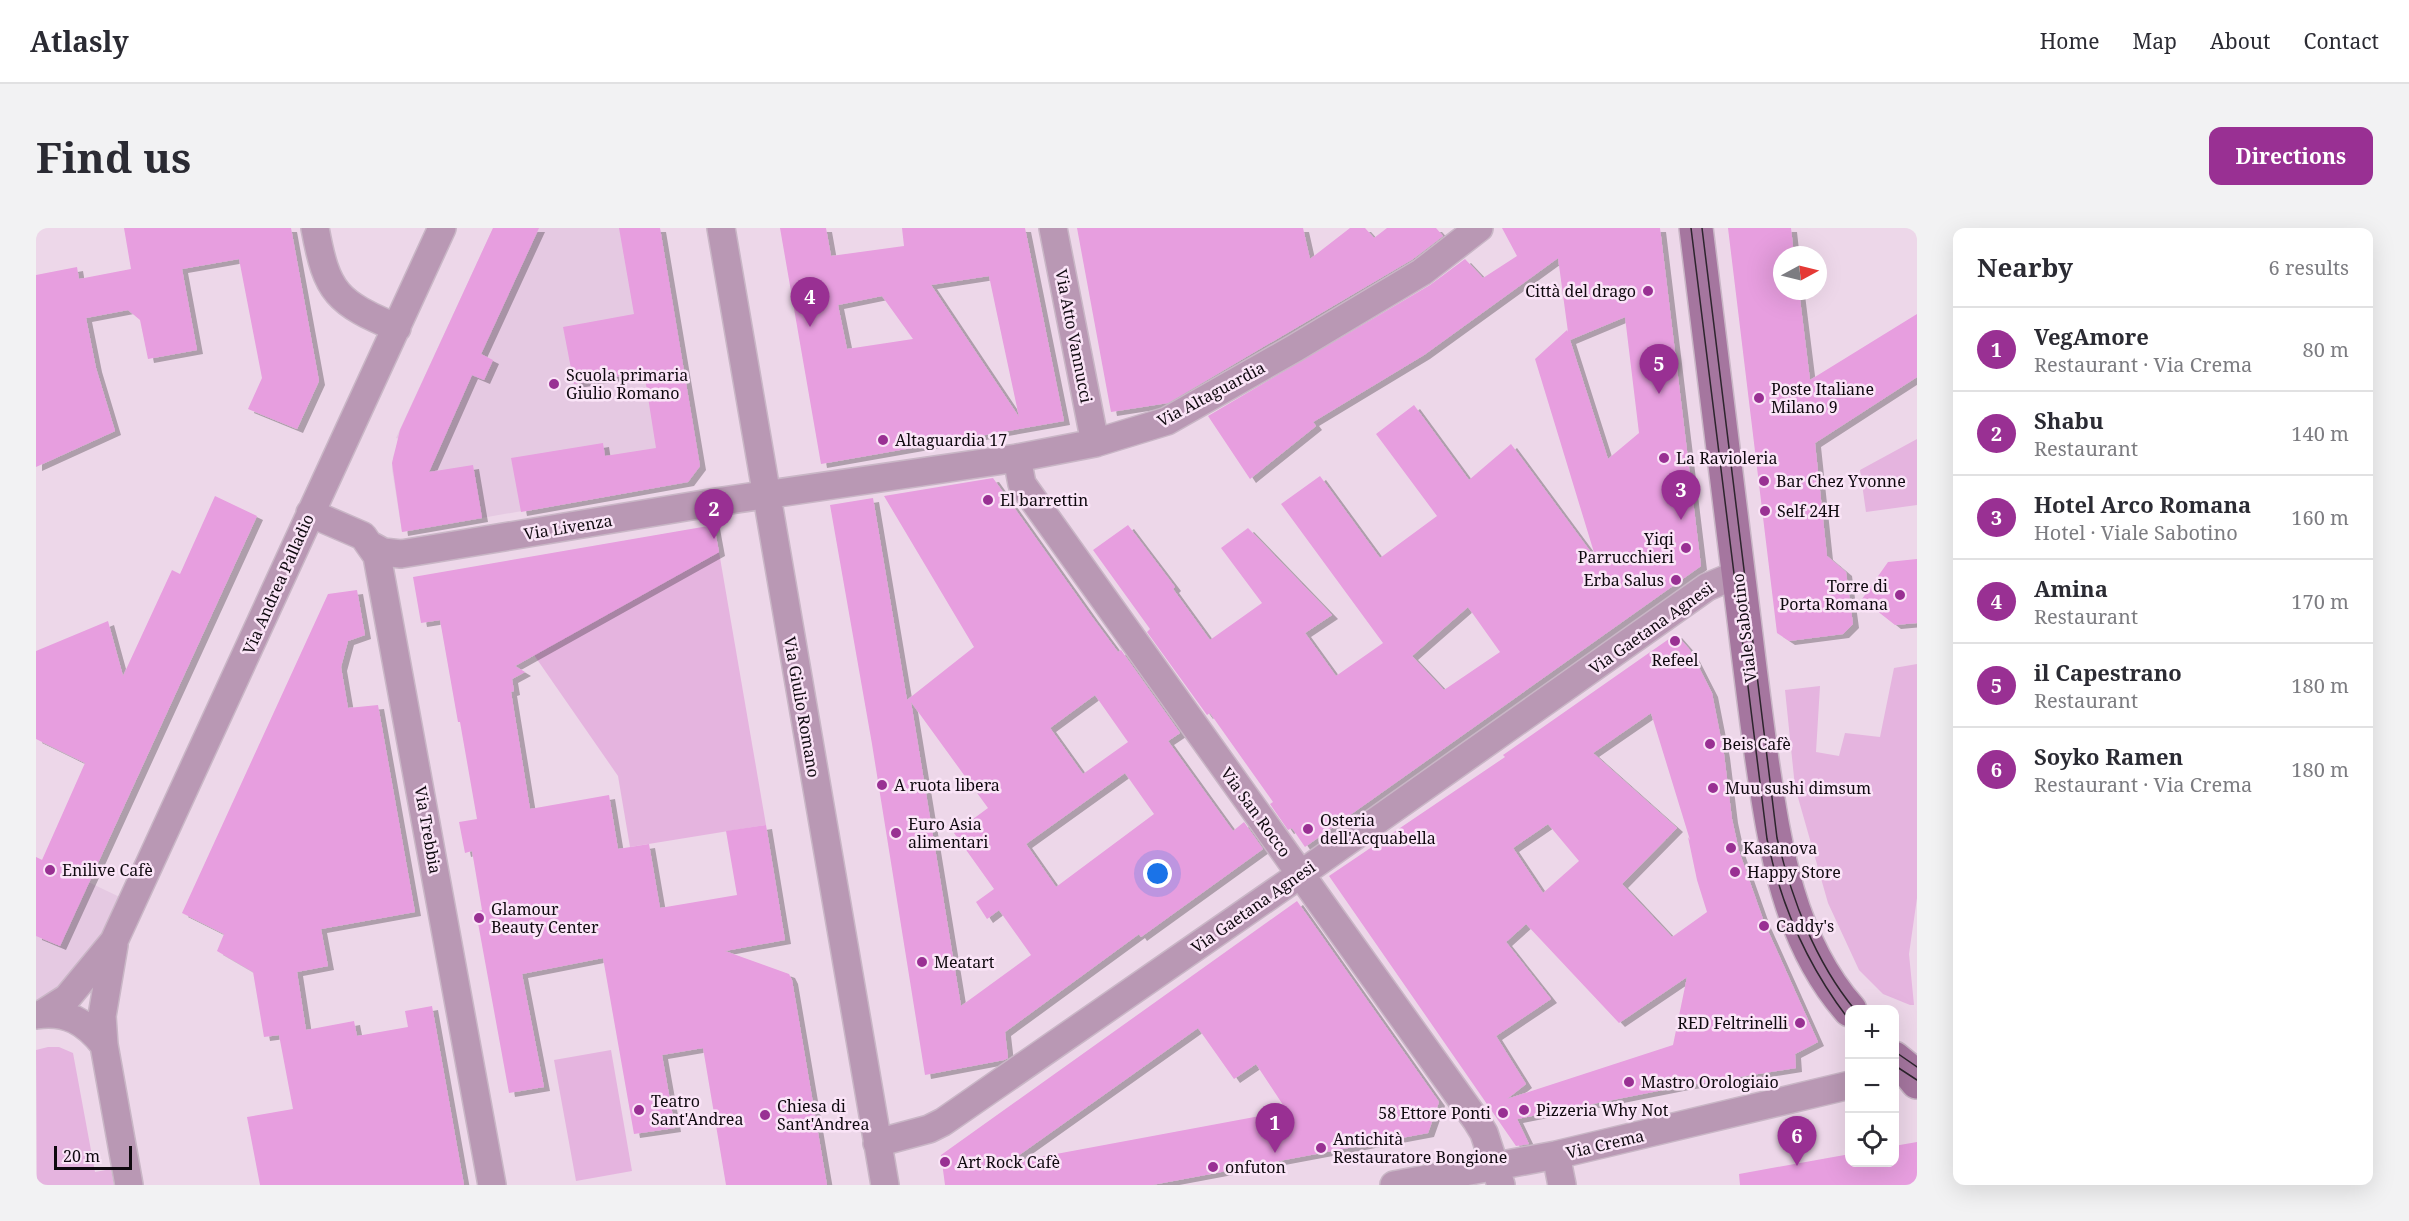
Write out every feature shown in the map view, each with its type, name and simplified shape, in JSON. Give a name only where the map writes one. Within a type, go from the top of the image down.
[{"type":"street","points":[[315,228],[326,274],[333,287],[358,311],[397,328]]},
{"type":"street","name":"Via Andrea Palladio","points":[[114,941],[442,228]]},
{"type":"street","name":"Via Giulio Romano","points":[[721,228],[885,1185]]},
{"type":"street","name":"Via Atto Vannucci","points":[[1053,228],[1095,443]]},
{"type":"street","name":"Via Altaguardia","points":[[766,495],[1017,458],[1095,443],[1167,420],[1422,272],[1479,228]]},
{"type":"street","name":"Viale Sabotino","points":[[1696,228],[1749,676],[1774,838],[1796,916],[1834,993],[1845,1005]]},
{"type":"street","name":"Via San Rocco","points":[[1017,458],[1022,484],[1476,1120],[1484,1134],[1498,1176]]},
{"type":"street","name":"Via Livenza","points":[[372,546],[383,552],[401,554],[766,495]]},
{"type":"street","points":[[310,513],[352,530],[363,536],[372,546]]},
{"type":"street","name":"Via Trebbia","points":[[372,546],[380,568],[492,1185]]},
{"type":"street","name":"Via Gaetana Agnesi","points":[[878,1143],[929,1129],[943,1122],[1301,874],[1707,587],[1738,574]]},
{"type":"street","points":[[39,1015],[67,998],[114,941]]},
{"type":"street","points":[[114,941],[102,1016],[104,1045],[129,1185]]},
{"type":"street","points":[[39,1015],[60,1014],[72,1017],[94,1033],[104,1045]]},
{"type":"street","name":"Via Crema","points":[[1394,1185],[1498,1176],[1556,1155],[1845,1086]]},
{"type":"street","points":[[1556,1155],[1562,1185]]},
{"type":"shaded area","name":"Scuola primaria Giulio Romano","points":[[493,228],[660,228],[700,466],[688,482],[402,532],[392,469],[399,439],[396,438]]},
{"type":"shaded area","points":[[1917,439],[1917,505],[1866,512],[1860,470]]},
{"type":"shaded area","points":[[719,552],[766,825],[630,847],[618,776],[534,655]]},
{"type":"shaded area","points":[[1917,664],[1917,898],[1909,954],[1914,1005],[1910,1005],[1883,994],[1859,970],[1828,903],[1795,787],[1785,690],[1820,686],[1816,752],[1839,756],[1845,733],[1880,737],[1894,668]]},
{"type":"shaded area","points":[[36,857],[128,901],[111,938],[36,1011]]},
{"type":"shaded area","points":[[59,1047],[73,1053],[95,1172],[111,1169],[114,1185],[37,1185],[36,1050]]},
{"type":"shaded area","points":[[611,1050],[632,1171],[576,1181],[554,1060]]},
{"type":"building","points":[[124,228],[291,228],[319,381],[297,429],[248,409],[262,378],[239,259],[182,269],[197,350],[148,359],[140,320],[128,310],[86,318],[96,368],[115,431],[36,467],[36,275],[77,267],[79,279],[131,269]]},
{"type":"building","points":[[493,228],[539,228],[481,354],[493,360],[484,380],[472,375],[429,472],[473,465],[482,518],[402,532],[392,463],[400,430]]},
{"type":"building","points":[[619,228],[660,228],[700,466],[688,482],[521,512],[511,458],[603,443],[605,456],[656,448],[644,372],[574,384],[563,327],[634,314]]},
{"type":"building","points":[[780,228],[826,228],[831,256],[904,246],[902,228],[1025,228],[1064,421],[821,464]],"holes":[[[989,276],[997,314],[1019,417],[931,285]],[[882,296],[913,339],[847,349],[838,305]]]},
{"type":"building","points":[[1077,228],[1303,228],[1310,259],[1350,228],[1365,228],[1374,238],[1387,228],[1436,228],[1443,236],[1413,259],[1168,403],[1111,412]]},
{"type":"building","points":[[1502,228],[1660,228],[1701,566],[1305,847],[1292,828],[1288,830],[1270,804],[1273,802],[1210,713],[1207,715],[1147,632],[1150,629],[1093,550],[1128,525],[1175,587],[1173,589],[1210,640],[1262,603],[1221,548],[1248,528],[1332,615],[1305,633],[1336,676],[1383,643],[1281,504],[1320,476],[1380,558],[1437,516],[1376,434],[1414,405],[1469,480],[1511,444],[1596,559],[1535,359],[1567,330],[1568,332],[1558,258],[1424,355],[1313,422],[1316,426],[1250,479],[1208,416],[1430,285],[1465,259],[1483,278],[1517,256]],"holes":[[[1625,317],[1639,433],[1608,459],[1570,340]],[[1468,607],[1500,652],[1444,690],[1412,656]]]},
{"type":"building","points":[[1728,228],[1791,228],[1793,246],[1773,246],[1773,300],[1800,300],[1810,380],[1917,314],[1917,377],[1815,443],[1827,556],[1846,572],[1853,624],[1843,634],[1789,641],[1777,633]]},
{"type":"building","points":[[993,478],[1092,617],[1118,652],[1121,650],[1180,733],[1168,741],[1233,831],[1244,822],[1263,849],[1141,937],[1139,934],[1005,1032],[1008,1058],[925,1075],[872,744],[830,505],[873,498],[907,700],[974,647],[884,496]],"holes":[[[1095,695],[1128,742],[1083,774],[1050,728]],[[911,702],[988,808],[954,833],[994,889],[976,902],[987,919],[999,910],[1031,955],[961,1006]],[[1125,773],[1154,814],[1056,887],[1026,844]]]},
{"type":"building","points":[[215,496],[257,516],[60,946],[36,936],[36,857],[42,860],[85,763],[36,739],[36,651],[108,621],[123,676],[172,570],[180,574]]},
{"type":"building","points":[[714,525],[719,552],[515,666],[525,672],[512,679],[514,691],[511,692],[530,809],[609,795],[618,849],[649,844],[660,908],[737,895],[726,831],[766,825],[785,940],[725,951],[789,974],[792,980],[827,1185],[726,1185],[703,1048],[662,1055],[675,1128],[634,1134],[603,958],[522,974],[544,1087],[509,1093],[476,912],[482,910],[472,851],[465,853],[459,822],[477,819],[460,722],[458,722],[440,620],[421,623],[413,577]]},
{"type":"building","name":"Torre di Porta Romana","points":[[1917,559],[1917,623],[1895,625],[1862,599],[1888,562]]},
{"type":"building","points":[[357,590],[365,635],[348,641],[341,667],[348,708],[378,705],[415,912],[321,929],[328,966],[297,972],[306,1030],[354,1021],[357,1036],[408,1027],[405,1011],[432,1006],[464,1185],[260,1185],[247,1117],[293,1109],[279,1035],[264,1037],[253,972],[217,951],[224,934],[182,913],[328,594]]},
{"type":"building","points":[[1676,634],[1690,650],[1712,693],[1739,851],[1764,922],[1818,1042],[1795,1054],[1796,1068],[1683,1086],[1517,1119],[1529,1144],[1516,1146],[1329,876],[1505,757],[1503,755]],"holes":[[[1651,713],[1690,840],[1688,837],[1697,880],[1707,912],[1672,937],[1622,884],[1677,828],[1593,753]],[[1548,824],[1579,861],[1543,893],[1513,848]],[[1526,924],[1619,1023],[1687,977],[1673,1045],[1507,1099],[1526,1084],[1496,1036],[1551,999],[1506,942]]]},
{"type":"building","points":[[1297,901],[1439,1102],[1428,1133],[1152,1185],[945,1185],[941,1155]],"holes":[[[1198,1028],[1234,1079],[1256,1064],[1287,1111],[1008,1163]]]},
{"type":"building","points":[[1917,1142],[1917,1185],[1740,1185],[1739,1174],[1845,1155],[1845,1167],[1899,1167],[1899,1145]]},
{"type":"tram line","points":[[1691,228],[1767,839],[1780,888],[1798,935],[1821,979],[1845,1014]]},
{"type":"tram line","points":[[1702,228],[1777,838],[1797,906],[1806,928],[1828,971],[1851,1005]]},
{"type":"tram line","points":[[1899,1054],[1917,1067]]},
{"type":"tram line","points":[[1899,1068],[1917,1080]]},
{"type":"place","name":"Città del drago","points":[[1648,291]]},
{"type":"place","name":"Amina","points":[[810,327]]},
{"type":"place","name":"Scuola primaria Giulio Romano","points":[[554,384]]},
{"type":"place","name":"il Capestrano","points":[[1659,394]]},
{"type":"place","name":"Poste Italiane Milano 9","points":[[1759,398]]},
{"type":"place","name":"Altaguardia 17","points":[[883,440]]},
{"type":"place","name":"La Ravioleria","points":[[1664,458]]},
{"type":"place","name":"Bar Chez Yvonne","points":[[1764,481]]},
{"type":"place","name":"El barrettin","points":[[988,500]]},
{"type":"place","name":"Self 24H","points":[[1765,511]]},
{"type":"place","name":"Hotel Arco Romana","points":[[1681,520]]},
{"type":"place","name":"Shabu","points":[[714,539]]},
{"type":"place","name":"Yiqi Parrucchieri","points":[[1686,548]]},
{"type":"place","name":"Erba Salus","points":[[1676,580]]},
{"type":"place","name":"Torre di Porta Romana","points":[[1900,595]]},
{"type":"place","name":"Refeel","points":[[1675,641]]},
{"type":"place","name":"Beis Cafè","points":[[1710,744]]},
{"type":"place","name":"A ruota libera","points":[[882,785]]},
{"type":"place","name":"Muu sushi dimsum","points":[[1713,788]]},
{"type":"place","name":"Osteria dell'Acquabella","points":[[1308,829]]},
{"type":"place","name":"Euro Asia alimentari","points":[[896,833]]},
{"type":"place","name":"Kasanova","points":[[1731,848]]},
{"type":"place","name":"Enilive Cafè","points":[[50,870]]},
{"type":"place","name":"Happy Store","points":[[1735,872]]},
{"type":"place","name":"Glamour Beauty Center","points":[[479,918]]},
{"type":"place","name":"Caddy's","points":[[1764,926]]},
{"type":"place","name":"Meatart","points":[[922,962]]},
{"type":"place","name":"RED Feltrinelli","points":[[1800,1023]]},
{"type":"place","name":"Mastro Orologiaio","points":[[1629,1082]]},
{"type":"place","name":"Teatro Sant'Andrea","points":[[639,1110]]},
{"type":"place","name":"Pizzeria Why Not","points":[[1524,1110]]},
{"type":"place","name":"58 Ettore Ponti","points":[[1503,1113]]},
{"type":"place","name":"Chiesa di Sant'Andrea","points":[[765,1115]]},
{"type":"place","name":"Antichità Restauratore Bongione","points":[[1321,1148]]},
{"type":"place","name":"VegAmore","points":[[1275,1153]]},
{"type":"place","name":"Art Rock Cafè","points":[[945,1162]]},
{"type":"place","name":"Soyko Ramen","points":[[1797,1166]]},
{"type":"place","name":"onfuton","points":[[1213,1167]]}]
